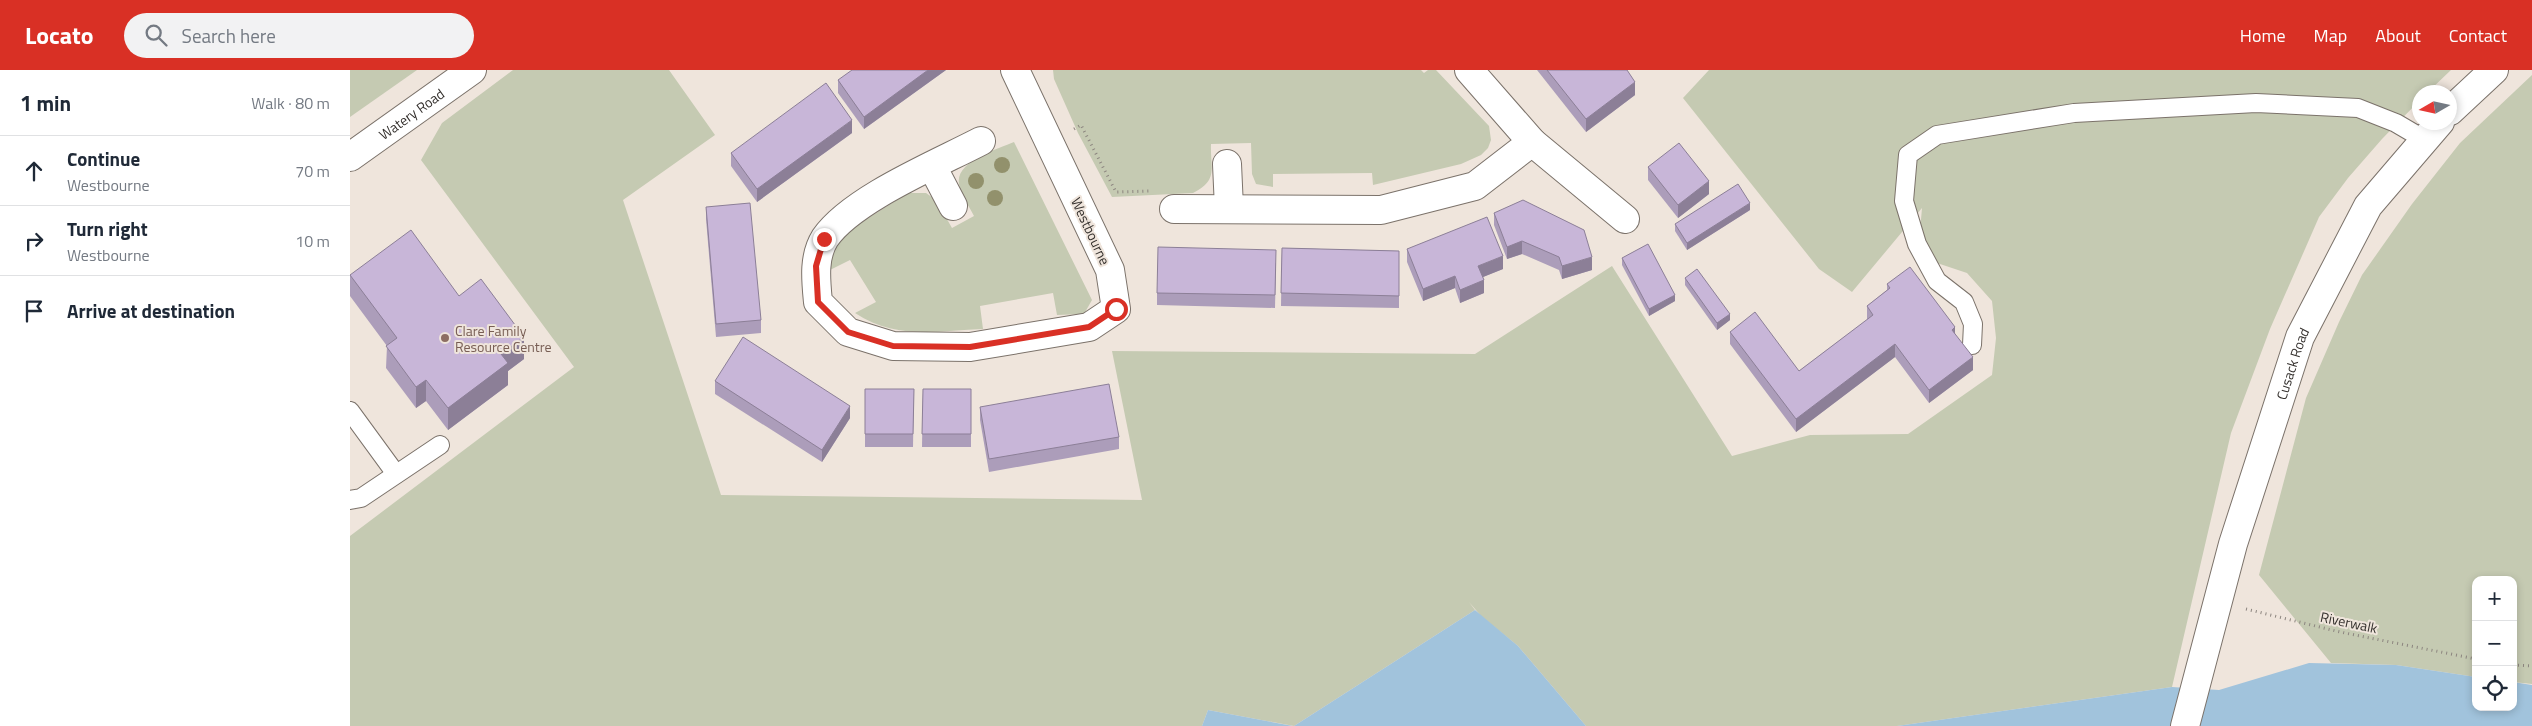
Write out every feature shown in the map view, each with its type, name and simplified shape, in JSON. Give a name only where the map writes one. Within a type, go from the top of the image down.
[{"type":"street","name":"Watery Road","points":[[350,157],[472,70]]},
{"type":"street","name":"Westbourne","points":[[981,141],[875,196],[846,214],[824,239],[816,266],[818,302],[848,332],[893,346],[970,347],[1089,327],[1116,309],[1110,270],[1015,70]]},
{"type":"street","points":[[1469,70],[1532,142],[1626,219]]},
{"type":"street","points":[[2457,104],[2494,70]]},
{"type":"street","name":"Cusack Road","points":[[2185,726],[2236,536],[2300,337],[2368,206],[2432,131]]},
{"type":"street","points":[[1174,209],[1381,210],[1475,186],[1532,142]]},
{"type":"street","points":[[1227,164],[1229,208]]},
{"type":"street","points":[[932,166],[953,206]]},
{"type":"lane","points":[[1972,345],[1973,324],[1964,302],[1937,281],[1917,244],[1904,201],[1908,156],[1937,135],[2074,112],[2256,102],[2358,108],[2396,123],[2432,131]]},
{"type":"lane","points":[[350,411],[396,474]]},
{"type":"lane","points":[[350,500],[361,498],[440,445]]},
{"type":"path","points":[[1050,143],[1081,125],[1116,192],[1165,190],[1174,209]]},
{"type":"path","name":"Riverwalk","points":[[2218,602],[2340,632],[2472,658]]},
{"type":"path","points":[[2517,665],[2532,666]]},
{"type":"green space","points":[[350,70],[417,70],[350,117]]},
{"type":"green space","points":[[513,70],[669,70],[715,135],[623,200],[721,495],[1142,500],[1112,351],[1475,354],[1612,266],[1732,456],[1810,435],[1908,434],[1992,375],[1996,338],[1992,301],[1967,273],[1934,262],[1920,231],[1922,208],[1852,292],[1819,269],[1683,98],[1709,70],[2451,70],[2435,85],[2412,85],[2412,108],[2348,178],[2319,217],[2270,329],[2231,433],[2172,687],[1897,726],[1586,726],[1518,646],[1481,616],[1469,602],[1475,610],[1294,726],[1208,710],[1202,726],[350,726],[350,536],[574,367],[421,160],[442,123]]},
{"type":"green space","points":[[1053,70],[1421,70],[1424,73],[1428,70],[1436,70],[1489,126],[1491,140],[1488,148],[1481,155],[1461,164],[1373,185],[1372,173],[1273,174],[1273,187],[1256,184],[1252,174],[1251,143],[1211,144],[1212,167],[1210,178],[1207,183],[1193,193],[1112,197],[1078,133],[1054,79]]},
{"type":"green space","points":[[2532,75],[2532,684],[2517,682],[2517,576],[2472,576],[2472,676],[2396,665],[2331,663],[2259,575],[2306,398],[2339,322],[2362,275],[2412,204],[2460,143]]},
{"type":"green space","points":[[1014,142],[1092,300],[1084,314],[1057,315],[1053,293],[980,306],[983,329],[933,332],[901,330],[870,322],[855,313],[876,302],[850,260],[830,270],[833,250],[848,231],[908,193],[926,193],[936,200],[952,228],[974,216],[959,184],[960,176],[964,169],[970,162],[979,157]]},
{"type":"water","points":[[1475,610],[1518,646],[1586,726],[1294,726]]},
{"type":"water","points":[[2309,663],[2396,665],[2472,676],[2472,711],[2517,711],[2517,683],[2532,685],[2532,726],[1897,726],[2172,687],[2219,690]]},
{"type":"water","points":[[1208,710],[1293,726],[1202,726]]},
{"type":"building","points":[[852,70],[928,70],[864,117],[838,80]]},
{"type":"building","points":[[1547,70],[1627,70],[1635,82],[1586,119]]},
{"type":"building","points":[[826,83],[852,120],[757,189],[731,153]]},
{"type":"building","points":[[1679,143],[1709,181],[1678,205],[1648,167]]},
{"type":"building","points":[[1738,184],[1750,203],[1687,243],[1675,224]]},
{"type":"building","points":[[1523,200],[1584,230],[1592,257],[1562,266],[1559,257],[1522,241],[1507,247],[1494,213]]},
{"type":"building","points":[[750,203],[761,320],[716,324],[706,207]]},
{"type":"building","points":[[1487,217],[1503,256],[1478,266],[1484,280],[1460,290],[1455,276],[1423,289],[1407,249]]},
{"type":"building","name":"Clare Family Resource Centre","points":[[411,230],[459,296],[481,279],[524,337],[501,354],[508,363],[448,408],[426,380],[416,387],[386,346],[397,338],[350,275]]},
{"type":"building","points":[[1648,244],[1675,295],[1649,309],[1622,258]]},
{"type":"building","points":[[1158,247],[1276,250],[1275,295],[1157,293]]},
{"type":"building","points":[[1282,248],[1399,251],[1399,296],[1281,293]]},
{"type":"building","points":[[1910,267],[1955,327],[1952,330],[1973,357],[1929,390],[1895,344],[1796,419],[1730,332],[1755,312],[1799,371],[1873,315],[1867,306],[1890,288],[1887,284]]},
{"type":"building","points":[[1697,269],[1730,314],[1717,323],[1685,278]]},
{"type":"building","points":[[743,337],[850,406],[822,450],[715,381]]},
{"type":"building","points":[[1109,384],[1119,437],[989,459],[980,407]]},
{"type":"building","points":[[865,389],[914,389],[913,434],[865,434]]},
{"type":"building","points":[[923,389],[971,389],[971,434],[922,434]]},
{"type":"place","name":"Clare Family Resource Centre","points":[[445,338]]},
{"type":"route","points":[[824,239],[816,266],[818,302],[848,332],[893,346],[970,347],[1089,327],[1116,309]]}]
